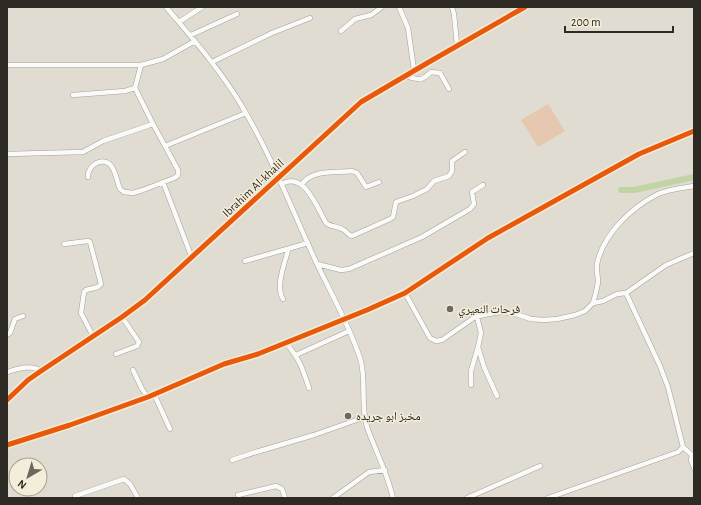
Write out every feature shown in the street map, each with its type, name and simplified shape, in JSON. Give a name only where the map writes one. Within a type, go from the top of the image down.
[{"type":"street","points":[[166,7],[191,35],[212,62],[240,102],[264,145],[317,264],[349,331],[360,360],[363,370],[365,417],[367,426],[385,470],[393,498]]},
{"type":"street","points":[[179,22],[202,7]]},
{"type":"street","points":[[341,31],[355,20],[371,15],[382,7]]},
{"type":"street","points":[[399,7],[408,28],[412,47],[414,70]]},
{"type":"street","points":[[452,7],[457,45]]},
{"type":"street","name":"Ibrahim Al-khalil","points":[[7,400],[28,380],[145,300],[354,108],[370,96],[414,70],[525,7]]},
{"type":"street","points":[[191,35],[238,14]]},
{"type":"street","points":[[212,62],[272,33],[310,18]]},
{"type":"street","points":[[7,65],[149,64],[163,59],[195,41]]},
{"type":"street","points":[[88,177],[90,167],[97,162],[102,161],[109,164],[112,168],[120,189],[124,192],[133,193],[178,176],[179,173],[135,88],[141,65]]},
{"type":"street","points":[[404,76],[420,80],[425,78],[431,72],[440,73],[449,89]]},
{"type":"street","points":[[73,95],[125,91],[135,88]]},
{"type":"street","points":[[165,146],[246,113]]},
{"type":"street","points":[[7,154],[83,152],[103,141],[153,124]]},
{"type":"street","points":[[7,445],[70,425],[148,397],[224,364],[258,354],[344,320],[405,293],[488,238],[639,154],[694,131]]},
{"type":"street","points":[[282,184],[288,181],[294,181],[302,184],[326,223],[344,230],[349,236],[352,236],[393,217],[396,202],[427,189],[434,181],[449,176],[452,171],[452,161],[465,152]]},
{"type":"street","points":[[302,184],[306,180],[321,173],[352,171],[357,173],[366,187],[379,182]]},
{"type":"street","points":[[163,182],[192,258]]},
{"type":"street","points":[[317,264],[345,270],[422,237],[470,209],[474,204],[472,192],[483,185]]},
{"type":"street","points":[[405,293],[430,338],[436,341],[442,340],[456,332],[476,317],[501,312],[513,313],[531,319],[557,319],[585,311],[593,303],[598,281],[598,261],[608,239],[621,222],[633,210],[659,194],[676,188],[694,186]]},
{"type":"street","points":[[64,244],[89,241],[92,247],[101,284],[98,287],[86,290],[84,292],[81,310],[93,336]]},
{"type":"street","points":[[245,261],[288,250],[308,243]]},
{"type":"street","points":[[283,299],[279,290],[288,250]]},
{"type":"street","points":[[593,303],[603,301],[617,294],[626,293],[666,265],[694,253]]},
{"type":"street","points":[[626,293],[660,366],[668,387],[684,447],[693,455],[691,460],[694,468]]},
{"type":"street","points":[[7,335],[10,334],[15,319],[23,316]]},
{"type":"street","points":[[116,354],[137,346],[139,342],[122,317]]},
{"type":"street","points":[[471,385],[472,371],[481,333],[476,317]]},
{"type":"street","points":[[296,355],[349,331]]},
{"type":"street","points":[[286,343],[301,364],[309,388]]},
{"type":"street","points":[[478,348],[484,367],[497,396]]},
{"type":"street","points":[[7,372],[31,367],[41,371]]},
{"type":"street","points":[[133,370],[142,389],[148,397]]},
{"type":"street","points":[[154,394],[170,429]]},
{"type":"street","points":[[232,460],[314,435],[365,417]]},
{"type":"street","points":[[548,498],[678,452],[684,447]]},
{"type":"street","points":[[467,498],[540,466]]},
{"type":"street","points":[[333,498],[369,472],[385,470]]},
{"type":"street","points":[[75,496],[124,479],[130,484],[138,498]]},
{"type":"street","points":[[238,494],[276,486],[282,489],[285,498]]},
{"type":"shaded area","points":[[548,104],[565,131],[538,147],[521,120]]},
{"type":"waterway","points":[[621,190],[634,190],[694,177]]},
{"type":"cycle path","points":[[7,400],[28,380],[145,300],[361,102],[525,7]]},
{"type":"cycle path","points":[[7,445],[70,425],[148,397],[224,364],[258,354],[405,293],[488,238],[639,154],[694,131]]},
{"type":"place","name":"فرحات النعيري","points":[[450,309]]},
{"type":"place","name":"مخبز ابو جريده","points":[[348,416]]}]
